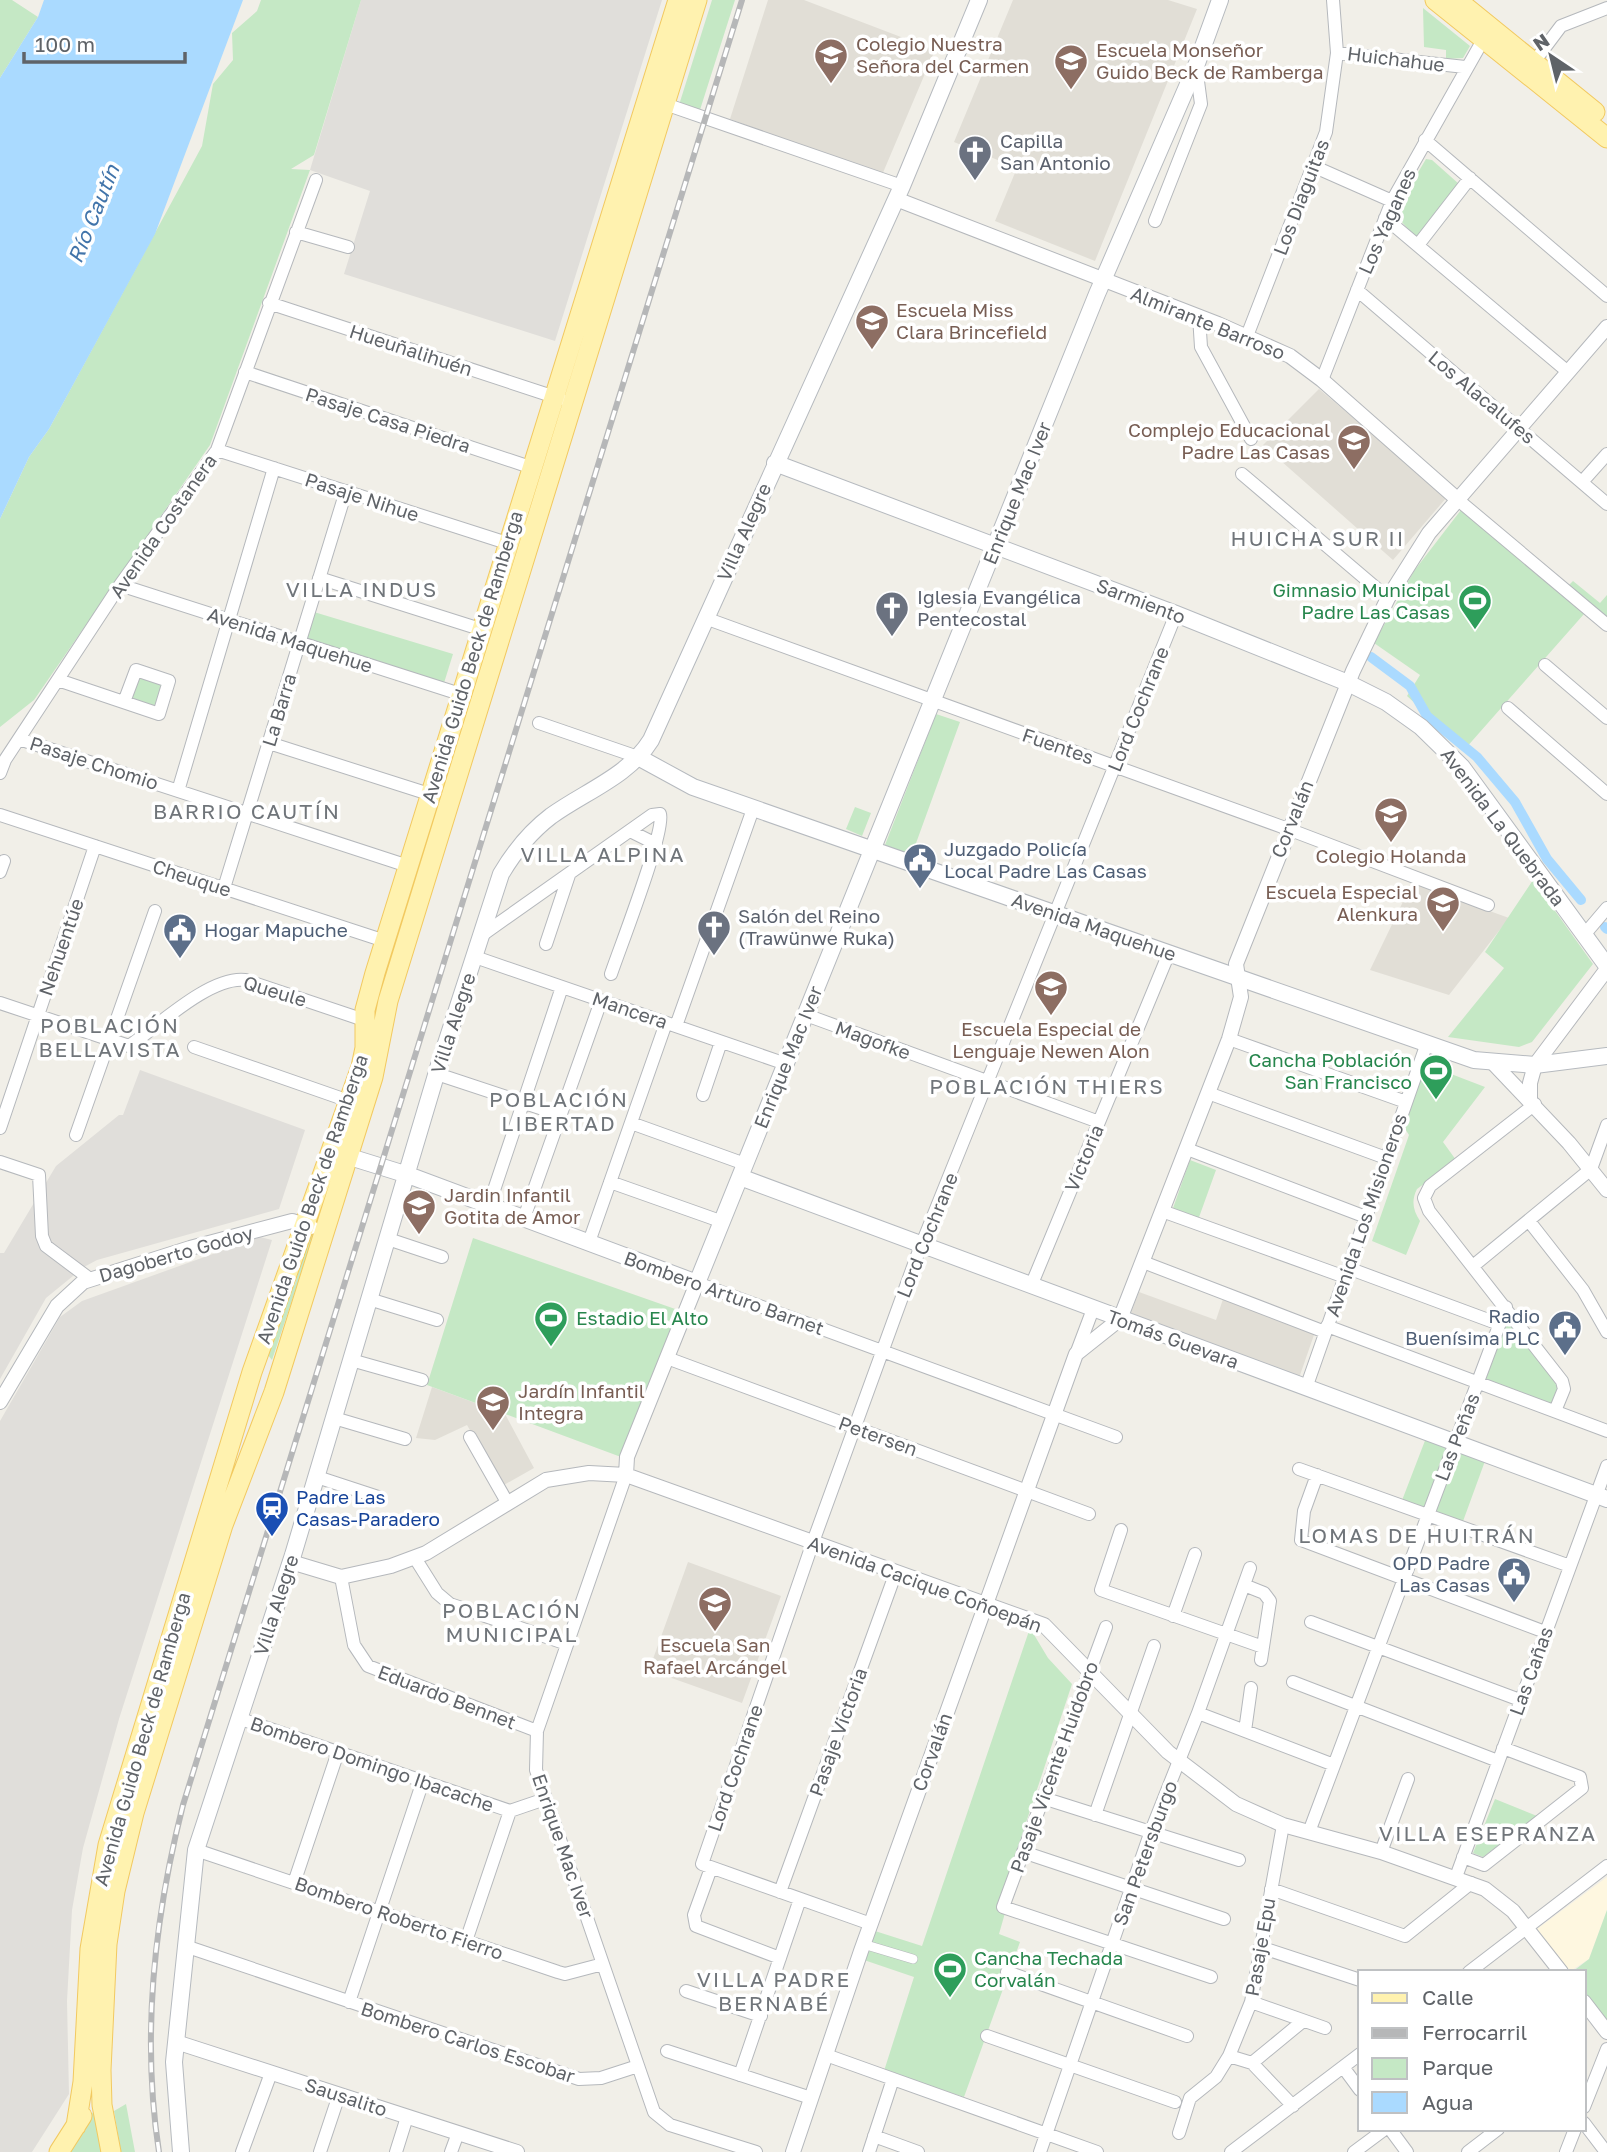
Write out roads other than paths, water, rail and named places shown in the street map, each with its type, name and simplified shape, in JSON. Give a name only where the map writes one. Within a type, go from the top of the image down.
[{"type":"main road","name":"Avenida Guido Beck de Ramberga","points":[[76,2126],[83,2082],[90,1949],[108,1845],[252,1372],[296,1252],[298,1224],[339,1154],[373,1077],[388,1001],[480,700],[642,116],[678,0]]},
{"type":"main road","name":"Avenida Guido Beck de Ramberga","points":[[111,2152],[102,2105],[101,2070],[107,1944],[115,1892],[134,1813],[223,1525],[278,1380],[327,1219],[349,1101],[364,1054],[367,1000],[530,467],[563,399],[665,104],[697,0]]},
{"type":"main road","name":"Villa Alegre","points":[[181,2152],[175,2092],[176,2042],[196,1850],[291,1562],[437,1074],[501,874],[527,838],[549,817],[615,776],[638,757],[651,740],[899,193],[979,0]]},
{"type":"main road","name":"Enrique Mac Iver","points":[[697,1283],[1103,280],[1196,66],[1220,0]]},
{"type":"main road","points":[[1435,0],[1534,61],[1607,121]]},
{"type":"main road","points":[[1457,0],[1488,34],[1607,138]]},
{"type":"main road","points":[[652,82],[656,96],[665,104]]},
{"type":"main road","points":[[642,116],[652,107],[665,104]]},
{"type":"main road","name":"Sarmiento","points":[[775,463],[996,545],[1348,682]]},
{"type":"main road","name":"Avenida La Quebrada","points":[[1348,682],[1404,714],[1449,753],[1474,782],[1607,967]]},
{"type":"main road","points":[[460,694],[480,700]]},
{"type":"main road","name":"Avenida Maquehue","points":[[638,757],[674,779],[753,808],[1474,1060],[1494,1063]]},
{"type":"main road","points":[[385,941],[404,947]]},
{"type":"main road","points":[[1494,1063],[1535,1065],[1607,1056]]},
{"type":"main road","name":"Bombero Arturo Barnet","points":[[339,1154],[408,1175],[697,1283]]},
{"type":"main road","name":"Tomás Guevara","points":[[742,1171],[921,1245],[1601,1497]]},
{"type":"main road","points":[[252,1372],[278,1380]]},
{"type":"main road","name":"Avenida Guido Beck de Ramberga","points":[[59,2152],[93,2096],[101,2070]]},
{"type":"street","name":"Los Diaguitas","points":[[1247,336],[1315,167],[1330,114],[1336,52],[1333,0]]},
{"type":"street","points":[[1534,61],[1562,26],[1607,8]]},
{"type":"street","name":"Huichahue","points":[[1336,52],[1465,68],[1488,34]]},
{"type":"street","name":"Enrique Mac Iver","points":[[1155,221],[1201,104],[1196,66]]},
{"type":"street","name":"Los Yaganes","points":[[1322,380],[1392,201],[1465,68]]},
{"type":"street","name":"Almirante Barroso","points":[[665,104],[899,193],[1290,356],[1322,380],[1607,625]]},
{"type":"street","points":[[1425,140],[1607,296]]},
{"type":"street","points":[[1315,167],[1392,201]]},
{"type":"street","name":"Los Yaganes","points":[[1418,245],[1470,178]]},
{"type":"street","name":"Avenida Costanera","points":[[0,773],[19,739],[120,586],[217,450],[316,180]]},
{"type":"street","points":[[1385,218],[1568,372]]},
{"type":"street","points":[[296,232],[348,247]]},
{"type":"street","name":"Los Alacalufes","points":[[1357,290],[1607,504]]},
{"type":"street","name":"Hueuñalihuén","points":[[269,303],[563,399]]},
{"type":"street","points":[[1199,316],[1201,347],[1251,439]]},
{"type":"street","name":"Corvalán","points":[[1121,1319],[1229,1039],[1241,997],[1236,964],[1348,682],[1388,598],[1416,551],[1458,499],[1607,327]]},
{"type":"street","name":"Pasaje Casa Piedra","points":[[245,373],[530,467]]},
{"type":"street","name":"Pasaje Nihue","points":[[217,450],[507,543]]},
{"type":"street","points":[[1582,482],[1607,454]]},
{"type":"street","points":[[178,791],[274,468]]},
{"type":"street","points":[[1242,474],[1388,598]]},
{"type":"street","name":"La Barra","points":[[224,888],[346,491]]},
{"type":"street","points":[[319,578],[480,629]]},
{"type":"street","name":"Avenida Maquehue","points":[[120,586],[460,694]]},
{"type":"street","name":"Lord Cochrane","points":[[780,1958],[699,1929],[694,1916],[707,1866],[813,1542],[921,1245],[990,1082],[1176,614]]},
{"type":"street","name":"Fuentes","points":[[705,618],[1288,829],[1488,905]]},
{"type":"street","points":[[1545,665],[1607,718]]},
{"type":"street","points":[[58,680],[124,702]]},
{"type":"street","points":[[1507,709],[1607,794]]},
{"type":"street","name":"Avenida Maquehue","points":[[539,723],[638,757]]},
{"type":"street","name":"Pasaje Chomio","points":[[19,739],[408,866]]},
{"type":"street","points":[[269,743],[429,794]]},
{"type":"street","points":[[589,1242],[631,1123],[753,808]]},
{"type":"street","points":[[482,935],[652,815],[660,814],[662,822],[656,844],[611,974]]},
{"type":"street","name":"Cheuque","points":[[0,815],[385,941]]},
{"type":"street","points":[[630,831],[656,844]]},
{"type":"street","name":"Nehuentúe","points":[[0,1128],[95,846]]},
{"type":"street","points":[[546,944],[570,874]]},
{"type":"street","points":[[1584,935],[1607,908]]},
{"type":"street","points":[[76,1135],[155,911]]},
{"type":"street","name":"Victoria","points":[[1031,1286],[1169,953]]},
{"type":"street","name":"Mancera","points":[[475,957],[786,1064]]},
{"type":"street","points":[[1532,1102],[1530,1083],[1535,1065],[1607,967]]},
{"type":"street","name":"Queule","points":[[0,1003],[129,1046],[215,985],[232,979],[245,979],[364,1020]]},
{"type":"street","points":[[489,1205],[562,987]]},
{"type":"street","points":[[524,1218],[601,1000]]},
{"type":"street","name":"Magofke","points":[[806,1015],[1099,1122]]},
{"type":"street","points":[[1229,1039],[1406,1102]]},
{"type":"street","points":[[703,1095],[721,1042]]},
{"type":"street","name":"Avenida Los Misioneros","points":[[1306,1388],[1427,1043]]},
{"type":"street","points":[[194,1046],[349,1101]]},
{"type":"street","points":[[1494,1063],[1532,1102],[1607,1190]]},
{"type":"street","points":[[437,1074],[561,1115]]},
{"type":"street","points":[[1208,1093],[1387,1158]]},
{"type":"street","points":[[1532,1102],[1430,1186],[1425,1194],[1426,1208],[1562,1381],[1564,1389],[1555,1411]]},
{"type":"street","points":[[631,1123],[742,1171]]},
{"type":"street","points":[[1473,1266],[1591,1169],[1607,1125]]},
{"type":"street","points":[[1187,1149],[1366,1217]]},
{"type":"street","points":[[0,1162],[38,1175],[42,1236],[46,1246],[90,1279]]},
{"type":"street","points":[[610,1182],[723,1222]]},
{"type":"street","points":[[1162,1211],[1499,1324]]},
{"type":"street","name":"Dagoberto Godoy","points":[[0,1402],[57,1306],[70,1291],[90,1279],[298,1224],[316,1228],[327,1219]]},
{"type":"street","points":[[1529,1221],[1583,1290],[1607,1332]]},
{"type":"street","points":[[388,1239],[442,1257]]},
{"type":"street","points":[[1143,1262],[1607,1431]]},
{"type":"street","name":"Enrique Mac Iver","points":[[638,2066],[545,1799],[535,1760],[537,1731],[626,1475],[627,1457],[697,1283]]},
{"type":"street","name":"Bombero Arturo Barnet","points":[[697,1283],[1116,1437]]},
{"type":"street","points":[[369,1299],[437,1320]]},
{"type":"street","name":"Las Peñas","points":[[1309,1832],[1506,1307]]},
{"type":"street","name":"Corvalán","points":[[793,2152],[863,1944],[1093,1309]]},
{"type":"street","points":[[1076,1354],[1121,1319]]},
{"type":"street","name":"Petersen","points":[[667,1358],[1089,1514]]},
{"type":"street","points":[[351,1360],[422,1380]]},
{"type":"street","points":[[334,1418],[405,1439]]},
{"type":"street","points":[[470,1437],[507,1502]]},
{"type":"street","name":"Las Cañas","points":[[1455,1877],[1570,1566],[1601,1497],[1607,1466]]},
{"type":"street","points":[[1299,1469],[1570,1566]]},
{"type":"street","name":"Avenida Cacique Coñoepán","points":[[341,1577],[415,1558],[536,1484],[566,1474],[626,1475],[1044,1625],[1088,1673],[1179,1762],[1236,1804],[1283,1825],[1381,1852],[1471,1883],[1496,1896],[1527,1927],[1559,1970]]},
{"type":"street","points":[[1317,1475],[1304,1511],[1301,1541],[1545,1632]]},
{"type":"street","points":[[317,1477],[378,1497]]},
{"type":"street","points":[[1121,1530],[1101,1590],[1226,1634],[1262,1654],[1270,1601],[1264,1593],[1244,1585]]},
{"type":"street","points":[[1173,1616],[1195,1554]]},
{"type":"street","points":[[415,1558],[437,1593],[450,1604],[568,1644]]},
{"type":"street","points":[[291,1562],[341,1577]]},
{"type":"street","name":"San Petersburgo","points":[[1040,2152],[1151,1831],[1198,1713],[1250,1568]]},
{"type":"street","name":"Pasaje Victoria","points":[[780,1892],[896,1572]]},
{"type":"street","name":"Eduardo Bennet","points":[[341,1577],[354,1645],[368,1666],[537,1731]]},
{"type":"street","points":[[1311,1622],[1520,1700]]},
{"type":"street","name":"Pasaje Vicente Huidobro","points":[[1106,1627],[1003,1907],[1112,1944]]},
{"type":"street","points":[[1096,1815],[1154,1646]]},
{"type":"street","points":[[1293,1682],[1498,1760]]},
{"type":"street","points":[[1245,1731],[1251,1688]]},
{"type":"street","points":[[1198,1713],[1334,1765]]},
{"type":"street","name":"Bombero Domingo Ibacache","points":[[238,1718],[510,1811],[545,1799]]},
{"type":"street","points":[[1463,1857],[1484,1865],[1582,1788],[1580,1777],[1503,1748]]},
{"type":"street","points":[[294,1883],[338,1752]]},
{"type":"street","points":[[1381,1852],[1408,1779]]},
{"type":"street","points":[[349,2002],[423,1781]]},
{"type":"street","points":[[1043,1798],[1239,1860]]},
{"type":"street","points":[[466,1941],[510,1811]]},
{"type":"street","name":"Pasaje Epu","points":[[1179,2133],[1190,2098],[1216,2077],[1229,2056],[1251,2002],[1283,1825]]},
{"type":"street","name":"Bombero Roberto Fierro","points":[[196,1850],[565,1974],[603,1964]]},
{"type":"street","points":[[1023,1852],[1224,1919]]},
{"type":"street","points":[[707,1866],[871,1924]]},
{"type":"street","points":[[1472,1970],[1607,1866]]},
{"type":"street","points":[[1271,1889],[1405,1936],[1471,1883]]},
{"type":"street","points":[[740,2075],[800,1899]]},
{"type":"street","points":[[863,1944],[913,1959]]},
{"type":"street","points":[[1112,1944],[1211,1978]]},
{"type":"street","name":"Bombero Carlos Escobar","points":[[188,1947],[579,2080],[601,2078],[638,2066]]},
{"type":"street","points":[[1260,1947],[1358,1979]]},
{"type":"street","points":[[1007,1972],[1187,2036]]},
{"type":"street","points":[[686,1991],[761,2016]]},
{"type":"street","points":[[1251,2002],[1325,2028]]},
{"type":"street","points":[[1586,2005],[1607,2032]]},
{"type":"street","points":[[1252,2063],[1303,2021]]},
{"type":"street","points":[[987,2036],[1068,2067],[1175,2102]]},
{"type":"street","name":"Sausalito","points":[[176,2042],[510,2151]]},
{"type":"street","points":[[1586,2102],[1607,2049]]},
{"type":"street","points":[[667,2051],[811,2098]]},
{"type":"street","points":[[826,2055],[1097,2152]]},
{"type":"street","points":[[1229,2056],[1252,2063],[1293,2106]]},
{"type":"street","points":[[1231,2152],[1358,2056]]},
{"type":"street","points":[[638,2066],[654,2112],[662,2120],[756,2152]]},
{"type":"street","points":[[1343,2067],[1358,2087]]},
{"type":"street","points":[[242,2152],[271,2073]]},
{"type":"street","points":[[869,2152],[893,2080]]},
{"type":"street","points":[[320,2152],[339,2095]]},
{"type":"street","points":[[396,2152],[407,2116]]},
{"type":"street","points":[[1586,2126],[1606,2152]]},
{"type":"street","points":[[1354,2152],[1382,2131]]},
{"type":"street","points":[[1392,2131],[1408,2152]]},
{"type":"street","points":[[1468,2152],[1495,2131]]},
{"type":"street","points":[[1566,2152],[1574,2131]]},
{"type":"street","points":[[451,2152],[458,2133]]},
{"type":"street","points":[[874,2136],[918,2152]]},
{"type":"water","name":"Río Cautín","points":[[44,0],[243,0],[155,234],[49,429],[29,457],[0,519],[0,78],[38,17]]},
{"type":"waterway","points":[[1371,657],[1410,686],[1427,716],[1477,757],[1515,802],[1547,859],[1581,900]]},
{"type":"railway","points":[[159,2152],[151,2064],[153,1977],[164,1891],[183,1805],[742,0]]},
{"type":"place","name":"Colegio Nuestra Señora del Carmen","points":[[831,85]]},
{"type":"place","name":"Escuela Monseñor Guido Beck de Ramberga","points":[[1071,91]]},
{"type":"place","name":"Capilla San Antonio","points":[[975,182]]},
{"type":"place","name":"Escuela Miss Clara Brincefield","points":[[872,351]]},
{"type":"place","name":"Complejo Educacional Padre Las Casas","points":[[1354,471]]},
{"type":"place","name":"Gimnasio Municipal Padre Las Casas","points":[[1475,631]]},
{"type":"place","name":"Iglesia Evangélica Pentecostal","points":[[892,638]]},
{"type":"place","name":"Colegio Holanda","points":[[1391,844]]},
{"type":"place","name":"Juzgado Policía Local Padre Las Casas","points":[[920,890]]},
{"type":"place","name":"Escuela Especial Alenkura","points":[[1443,933]]},
{"type":"place","name":"Salón del Reino (Trawünwe Ruka)","points":[[714,957]]},
{"type":"place","name":"Hogar Mapuche","points":[[180,960]]},
{"type":"place","name":"Escuela Especial de Lenguaje Newen Alon","points":[[1051,1017]]},
{"type":"place","name":"Cancha Población San Francisco","points":[[1436,1101]]},
{"type":"place","name":"Jardin Infantil Gotita de Amor","points":[[419,1236]]},
{"type":"place","name":"Estadio El Alto","points":[[551,1348]]},
{"type":"place","name":"Radio Buenísima PLC","points":[[1565,1357]]},
{"type":"place","name":"Jardín Infantil Integra","points":[[493,1432]]},
{"type":"place","name":"Padre Las Casas-Paradero","points":[[272,1538]]},
{"type":"place","name":"OPD Padre Las Casas","points":[[1514,1604]]},
{"type":"place","name":"Escuela San Rafael Arcángel","points":[[715,1633]]},
{"type":"place","name":"Cancha Techada Corvalán","points":[[950,1999]]},
{"type":"district","name":"HUICHA SUR II","points":[[1318,539]]},
{"type":"district","name":"VILLA INDUS","points":[[362,590]]},
{"type":"district","name":"BARRIO CAUTÍN","points":[[247,812]]},
{"type":"district","name":"VILLA ALPINA","points":[[603,855]]},
{"type":"district","name":"POBLACIÓN BELLAVISTA","points":[[110,1038]]},
{"type":"district","name":"POBLACIÓN THIERS","points":[[1047,1087]]},
{"type":"district","name":"POBLACIÓN LIBERTAD","points":[[559,1112]]},
{"type":"district","name":"LOMAS DE HUITRÁN","points":[[1417,1536]]},
{"type":"district","name":"POBLACIÓN MUNICIPAL","points":[[512,1623]]},
{"type":"district","name":"VILLA ESEPRANZA","points":[[1488,1834]]},
{"type":"district","name":"VILLA PADRE BERNABÉ","points":[[774,1992]]}]
